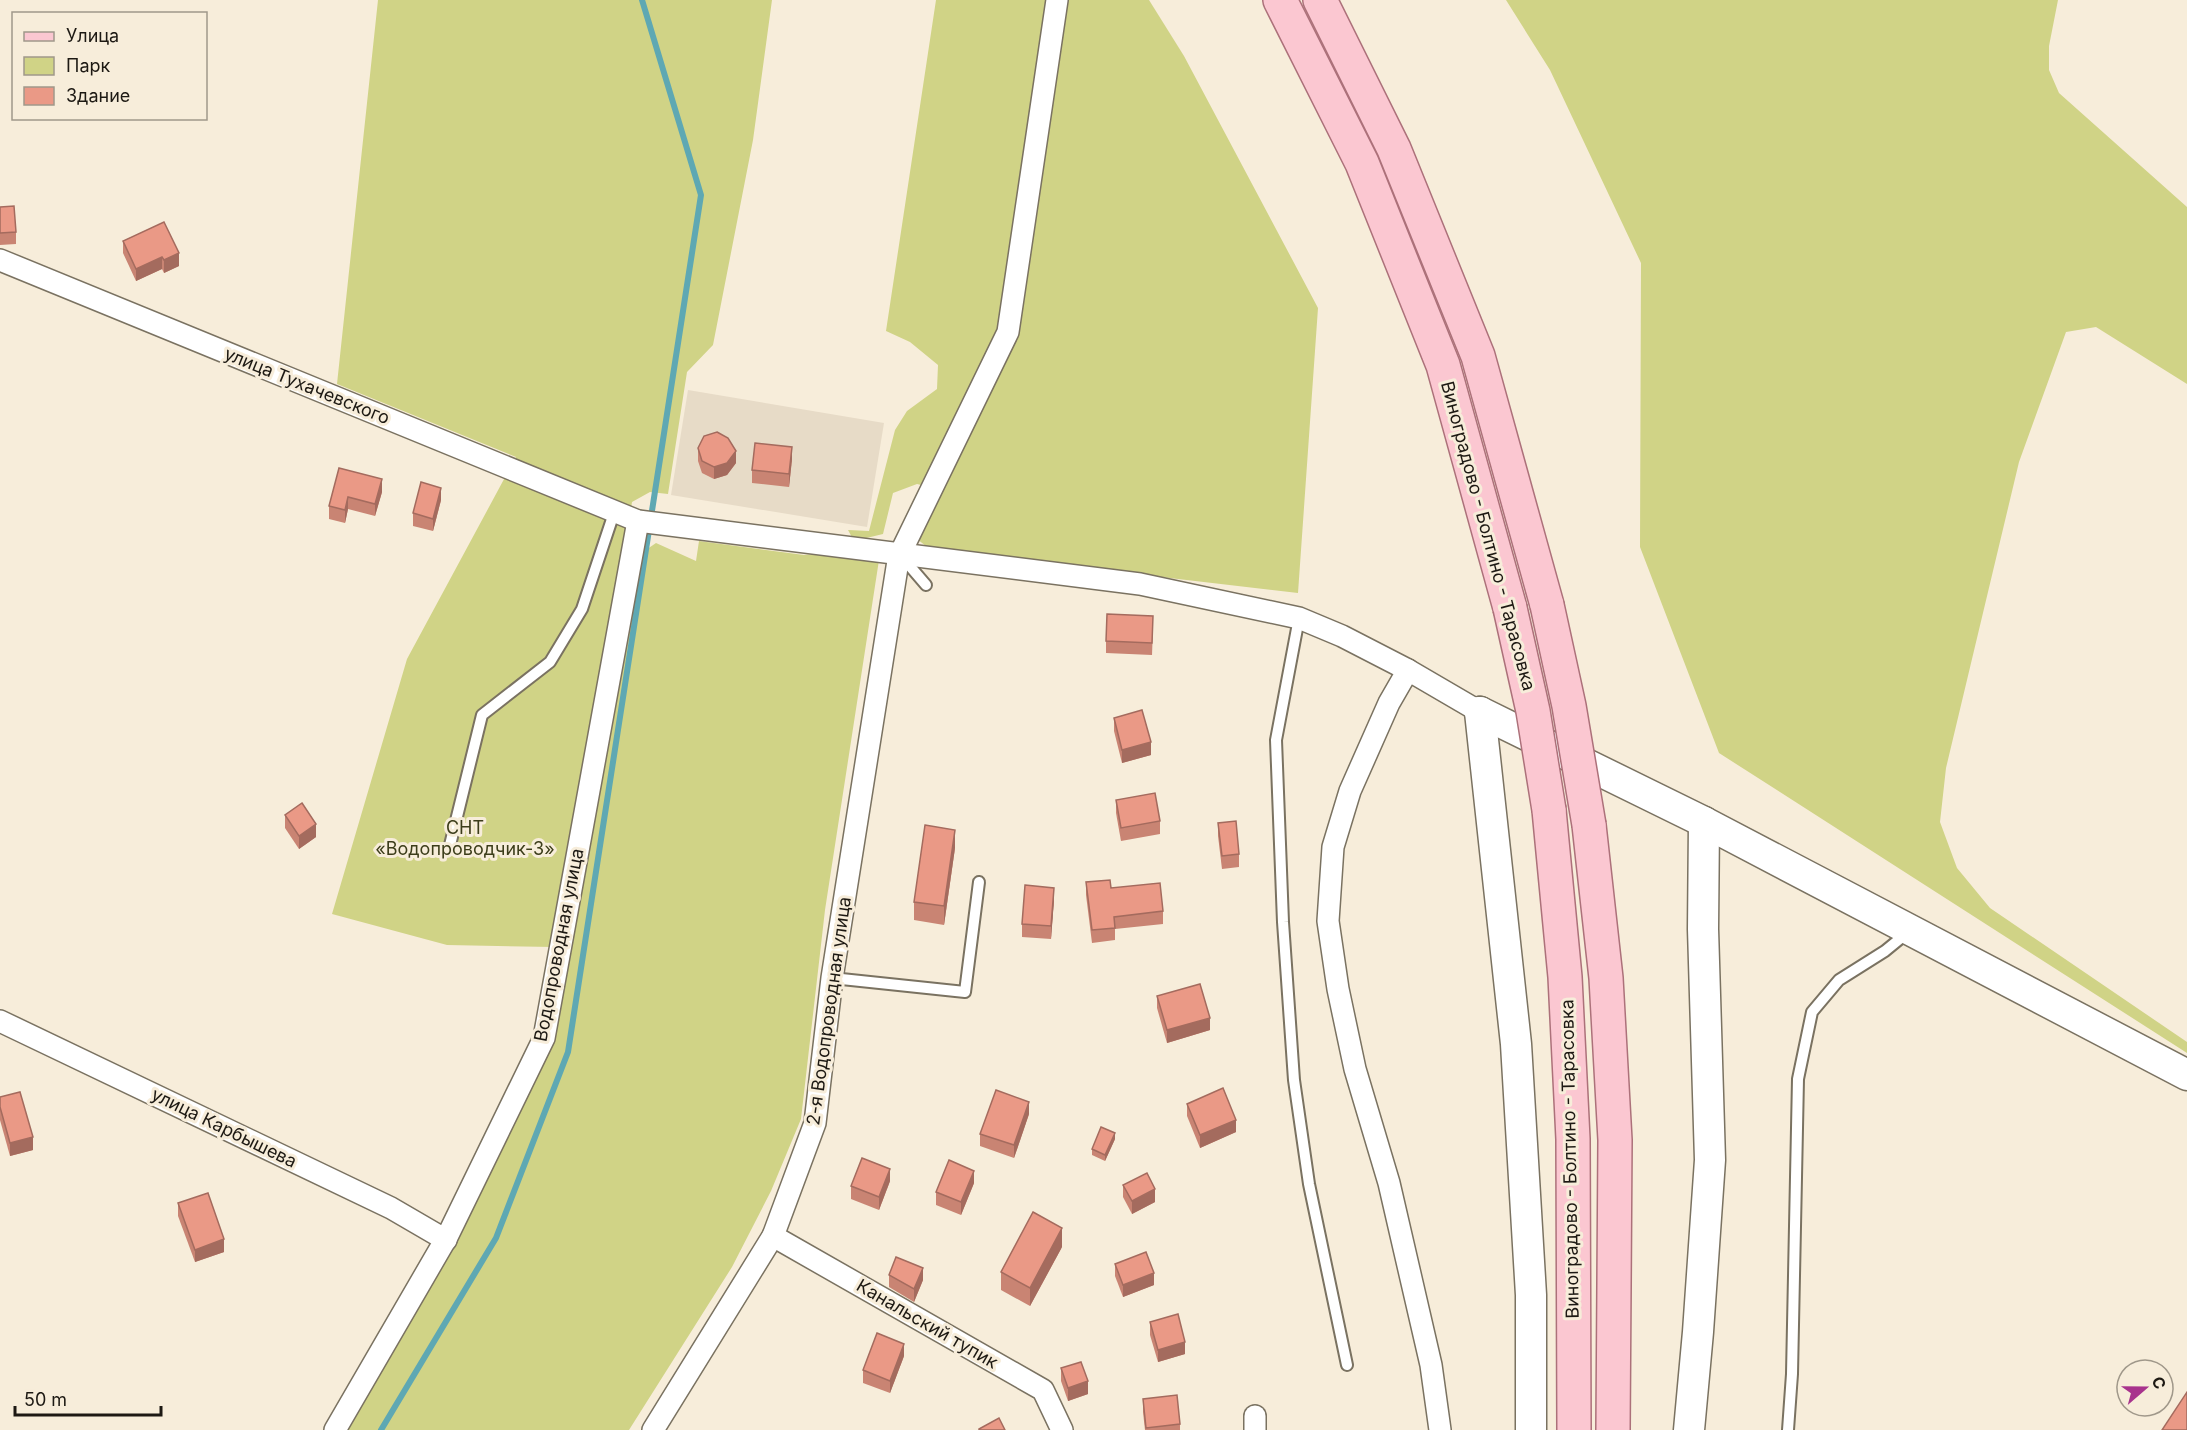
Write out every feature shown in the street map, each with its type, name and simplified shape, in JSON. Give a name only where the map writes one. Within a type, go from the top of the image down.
[{"type":"main road","name":"Виноградово - Болтино - Тарасовка","points":[[1280,0],[1362,163],[1443,365],[1510,608],[1533,711],[1549,810],[1565,977],[1573,1127],[1574,1430]]},
{"type":"main road","name":"Виноградово - Болтино - Тарасовка","points":[[1320,0],[1394,149],[1478,356],[1547,605],[1569,706],[1589,825],[1606,978],[1615,1140],[1613,1430]]},
{"type":"street","name":"2-я Водопроводная улица","points":[[652,1430],[773,1236],[815,1123],[832,978],[889,608],[900,554],[1008,332],[1058,0]]},
{"type":"street","name":"улица Тухачевского","points":[[0,260],[638,521],[1140,584],[1299,618],[1342,636],[1408,670],[1480,712]]},
{"type":"street","name":"Водопроводная улица","points":[[335,1430],[446,1240],[544,1038],[638,521]]},
{"type":"street","points":[[1408,670],[1389,703],[1350,790],[1333,847],[1329,921],[1338,989],[1354,1068],[1392,1195],[1431,1365],[1440,1430]]},
{"type":"street","points":[[1480,712],[1704,822],[2128,1042],[2187,1075]]},
{"type":"street","points":[[1480,712],[1516,1044],[1531,1295],[1531,1430]]},
{"type":"street","points":[[1689,1430],[1710,1160],[1703,929],[1704,822]]},
{"type":"street","name":"улица Карбышева","points":[[0,1021],[392,1209],[446,1240]]},
{"type":"street","name":"Канальский тупик","points":[[773,1236],[1043,1390],[1062,1430]]},
{"type":"lane","points":[[450,844],[483,715],[550,662],[582,609],[614,513]]},
{"type":"lane","points":[[900,554],[926,585]]},
{"type":"lane","points":[[1299,618],[1276,740],[1283,922],[1294,1080],[1299,1115],[1310,1184],[1347,1365]]},
{"type":"lane","points":[[832,978],[965,992],[979,882]]},
{"type":"lane","points":[[1788,1430],[1792,1374],[1798,1079],[1812,1012],[1839,980],[1885,951],[1910,930]]},
{"type":"shaded area","points":[[688,390],[884,423],[867,527],[671,495]]},
{"type":"green space","name":"СНТ «Водопроводчик-3»","points":[[378,0],[772,0],[753,140],[713,345],[687,372],[668,494],[650,492],[632,502],[596,724],[554,947],[447,945],[332,914],[407,659],[516,457],[337,384]]},
{"type":"green space","points":[[936,0],[1149,0],[1184,56],[1318,308],[1298,593],[931,550],[917,539],[938,489],[917,484],[893,493],[883,534],[854,541],[848,530],[869,531],[895,430],[907,411],[937,389],[938,365],[910,342],[886,331]]},
{"type":"green space","points":[[1506,0],[2058,0],[2049,46],[2049,70],[2059,93],[2187,207],[2187,384],[2096,327],[2066,332],[2019,462],[1946,768],[1940,822],[1957,868],[1990,908],[2187,1042],[2187,1053],[1719,753],[1640,547],[1641,263],[1550,70]]},
{"type":"green space","points":[[699,541],[804,555],[832,552],[879,560],[825,910],[801,1119],[771,1191],[732,1267],[629,1430],[345,1430],[551,1042],[640,554],[656,543],[696,561]]},
{"type":"building","points":[[14,206],[16,232],[0,233],[0,207]]},
{"type":"building","points":[[164,222],[179,253],[164,260],[162,257],[136,269],[123,241]]},
{"type":"building","points":[[717,432],[728,438],[736,451],[727,463],[714,467],[702,461],[698,448],[704,436]]},
{"type":"building","points":[[755,443],[792,447],[789,474],[752,470]]},
{"type":"building","points":[[339,468],[382,479],[375,504],[348,497],[345,510],[329,506]]},
{"type":"building","points":[[421,482],[441,488],[433,519],[413,513]]},
{"type":"building","points":[[1107,614],[1153,616],[1152,643],[1106,641]]},
{"type":"building","points":[[1142,710],[1151,742],[1122,750],[1114,718]]},
{"type":"building","points":[[1155,793],[1160,821],[1121,828],[1116,800]]},
{"type":"building","points":[[302,803],[316,824],[299,836],[285,815]]},
{"type":"building","points":[[1236,821],[1239,854],[1222,856],[1218,823]]},
{"type":"building","points":[[925,825],[955,830],[944,906],[914,902]]},
{"type":"building","points":[[1110,880],[1111,888],[1160,883],[1163,911],[1114,917],[1115,928],[1092,930],[1086,882]]},
{"type":"building","points":[[1025,885],[1054,888],[1051,926],[1022,924]]},
{"type":"building","points":[[1200,984],[1210,1018],[1167,1030],[1157,996]]},
{"type":"building","points":[[1223,1088],[1236,1120],[1200,1135],[1187,1104]]},
{"type":"building","points":[[996,1090],[1029,1102],[1014,1145],[980,1134]]},
{"type":"building","points":[[20,1092],[33,1137],[10,1143],[0,1107],[0,1097]]},
{"type":"building","points":[[1101,1127],[1115,1133],[1105,1155],[1092,1149]]},
{"type":"building","points":[[862,1158],[890,1169],[879,1197],[851,1186]]},
{"type":"building","points":[[949,1160],[974,1171],[961,1202],[936,1192]]},
{"type":"building","points":[[1147,1173],[1155,1189],[1132,1201],[1123,1185]]},
{"type":"building","points":[[208,1193],[224,1239],[195,1250],[178,1203]]},
{"type":"building","points":[[1033,1212],[1062,1228],[1030,1288],[1001,1272]]},
{"type":"building","points":[[1146,1252],[1154,1273],[1123,1285],[1115,1264]]},
{"type":"building","points":[[896,1257],[923,1268],[914,1289],[889,1275]]},
{"type":"building","points":[[1178,1314],[1185,1342],[1158,1350],[1150,1322]]},
{"type":"building","points":[[877,1333],[904,1344],[890,1381],[863,1370]]},
{"type":"building","points":[[1081,1362],[1088,1381],[1068,1388],[1061,1368]]},
{"type":"building","points":[[2187,1392],[2187,1430],[2162,1430],[2170,1418],[2175,1418],[2175,1410]]},
{"type":"building","points":[[1177,1395],[1180,1424],[1146,1428],[1143,1399]]},
{"type":"building","points":[[999,1418],[1005,1430],[979,1430],[979,1429]]},
{"type":"waterway","points":[[381,1430],[496,1238],[568,1052],[701,195],[642,0]]}]
